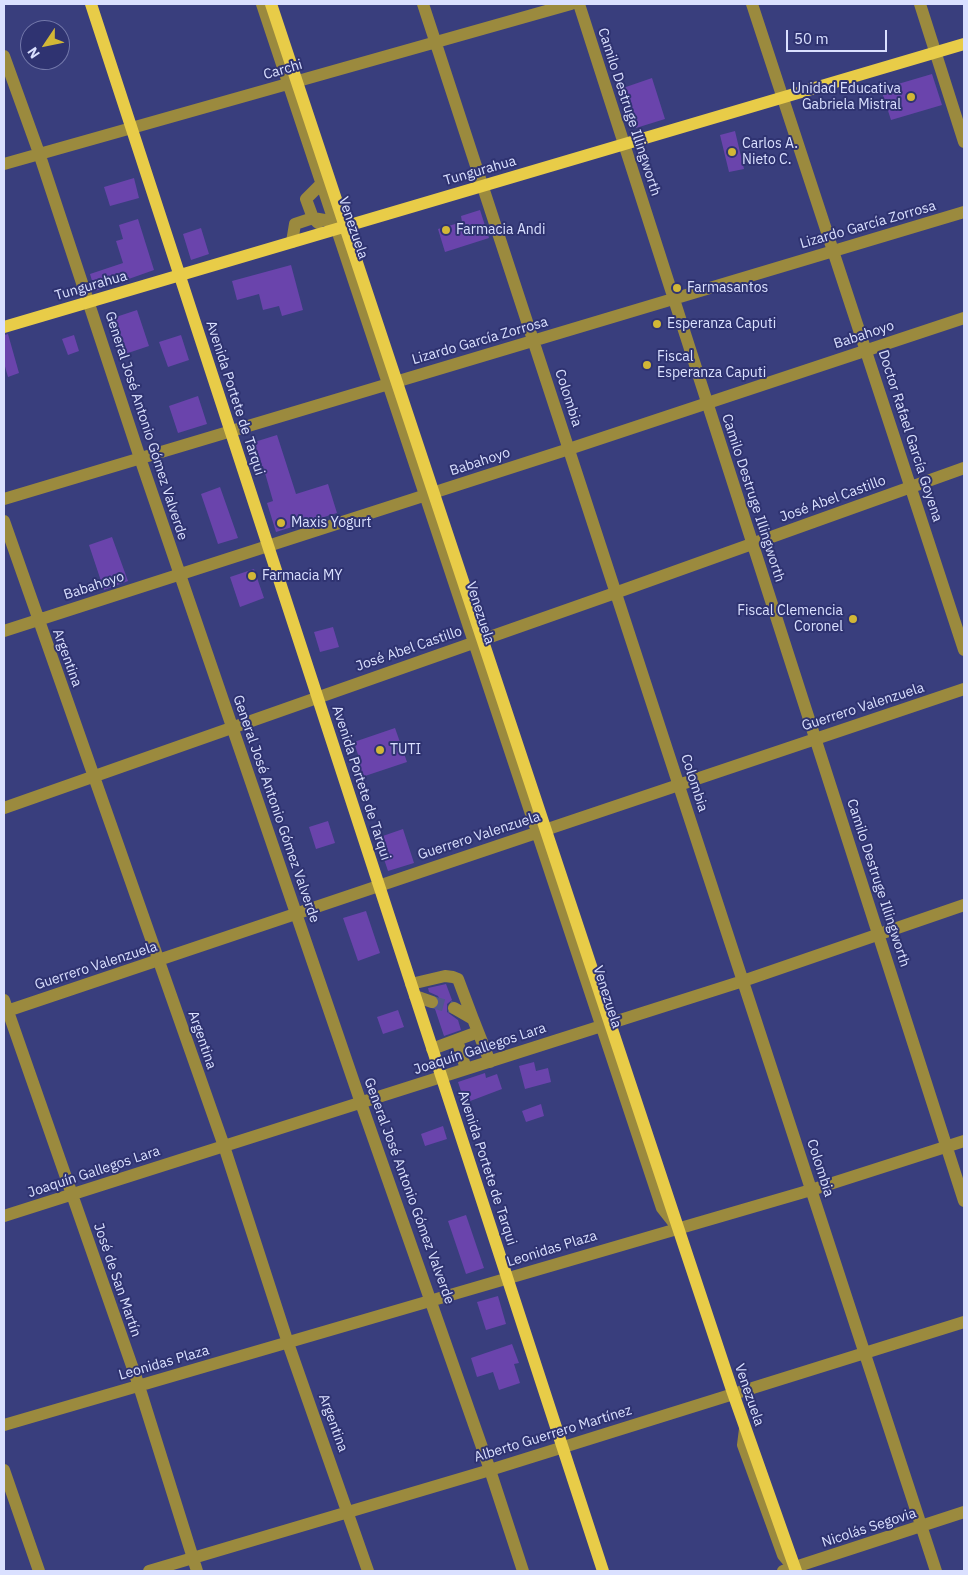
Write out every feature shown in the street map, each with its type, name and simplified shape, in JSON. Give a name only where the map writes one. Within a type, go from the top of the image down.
[{"type":"main road","name":"Avenida Portete de Tarqui","points":[[91,4],[603,1571]]},
{"type":"main road","name":"Venezuela","points":[[271,4],[292,83],[325,180],[338,227],[392,382],[605,1025],[677,1227],[791,1570]]},
{"type":"main road","name":"Tungurahua","points":[[4,327],[964,44]]},
{"type":"street","name":"Venezuela","points":[[262,4],[292,83]]},
{"type":"street","name":"Colombia","points":[[423,4],[936,1571]]},
{"type":"street","name":"Carchi","points":[[4,164],[571,4]]},
{"type":"street","name":"Camilo Destruge Illingworth","points":[[578,4],[964,1201]]},
{"type":"street","name":"Doctor Rafael García Goyena","points":[[752,4],[964,650]]},
{"type":"street","points":[[920,4],[964,142]]},
{"type":"street","name":"General José Antonio Gómez Valverde","points":[[4,56],[90,302],[140,458],[361,1103],[432,1300],[523,1571]]},
{"type":"street","points":[[313,218],[306,199],[325,180]]},
{"type":"street","name":"Lizardo García Zorrosa","points":[[4,499],[964,212]]},
{"type":"street","points":[[292,242],[295,224],[313,218],[338,227]]},
{"type":"street","name":"Babahoyo","points":[[4,631],[569,449],[964,318]]},
{"type":"street","name":"José Abel Castillo","points":[[4,808],[615,594],[964,468]]},
{"type":"street","name":"Argentina","points":[[4,521],[37,620],[224,1146],[288,1343],[368,1571]]},
{"type":"street","name":"Guerrero Valenzuela","points":[[5,1007],[159,961],[378,884],[541,832],[815,738],[964,690]]},
{"type":"street","name":"Joaquín Gallegos Lara","points":[[4,1216],[743,981],[964,905]]},
{"type":"street","points":[[413,990],[445,976],[458,979],[490,1062]]},
{"type":"street","points":[[413,990],[432,1002]]},
{"type":"street","name":"José de San Martín","points":[[5,1007],[139,1386],[198,1571]]},
{"type":"street","points":[[454,1008],[473,1019]]},
{"type":"street","points":[[432,1049],[478,1032]]},
{"type":"street","points":[[457,1040],[466,1068]]},
{"type":"street","name":"Leonidas Plaza","points":[[4,1425],[677,1227],[811,1190],[964,1142]]},
{"type":"street","name":"Alberto Guerrero Martínez","points":[[149,1571],[490,1470],[964,1322]]},
{"type":"street","points":[[4,1470],[39,1571]]},
{"type":"street","name":"Nicolás Segovia","points":[[791,1570],[964,1512]]},
{"type":"building","name":"Unidad Educativa Gabriela Mistral","points":[[932,74],[942,105],[891,120],[881,89]]},
{"type":"building","points":[[652,78],[665,119],[636,128],[623,88]]},
{"type":"building","name":"Carlos A. Nieto C.","points":[[735,131],[744,169],[729,172],[720,135]]},
{"type":"building","points":[[134,178],[139,198],[110,206],[104,187]]},
{"type":"building","points":[[480,210],[489,238],[445,252],[438,229],[462,222],[461,216]]},
{"type":"building","points":[[138,219],[154,270],[95,291],[90,274],[123,263],[116,241],[123,239],[119,225]]},
{"type":"building","points":[[201,228],[209,254],[191,260],[183,234]]},
{"type":"building","points":[[291,265],[303,310],[282,316],[279,306],[263,310],[259,294],[237,300],[232,281]]},
{"type":"building","points":[[137,310],[149,346],[122,355],[110,319]]},
{"type":"building","points":[[8,334],[19,373],[8,377],[4,363],[4,335]]},
{"type":"building","points":[[74,335],[79,351],[68,355],[62,339]]},
{"type":"building","points":[[181,335],[189,360],[168,367],[159,342]]},
{"type":"building","points":[[198,396],[207,424],[178,433],[169,406]]},
{"type":"building","points":[[277,435],[296,494],[328,484],[337,513],[276,532],[267,503],[273,501],[263,466],[256,468],[248,444]]},
{"type":"building","points":[[220,487],[238,538],[218,544],[201,494]]},
{"type":"building","points":[[112,537],[128,581],[104,590],[89,545]]},
{"type":"building","points":[[254,569],[264,598],[240,607],[230,577]]},
{"type":"building","points":[[333,627],[339,647],[320,652],[314,632]]},
{"type":"building","name":"TUTI","points":[[395,728],[407,762],[359,778],[353,760],[359,758],[354,742]]},
{"type":"building","points":[[328,821],[335,843],[316,849],[309,827]]},
{"type":"building","points":[[403,829],[414,863],[388,871],[377,838]]},
{"type":"building","points":[[366,911],[380,953],[358,961],[343,918]]},
{"type":"building","points":[[446,984],[452,1000],[447,1004],[447,1012],[458,1020],[461,1030],[444,1036],[435,1009],[439,1005],[440,1000],[438,996],[429,992],[428,988]]},
{"type":"building","points":[[398,1010],[404,1027],[383,1034],[377,1017]]},
{"type":"building","points":[[534,1062],[536,1071],[548,1068],[551,1082],[525,1089],[519,1066]]},
{"type":"building","points":[[485,1073],[486,1078],[497,1074],[502,1089],[465,1103],[458,1082]]},
{"type":"building","points":[[541,1104],[544,1116],[526,1122],[522,1111]]},
{"type":"building","points":[[443,1126],[447,1139],[425,1146],[421,1134]]},
{"type":"building","points":[[466,1215],[484,1268],[466,1274],[448,1221]]},
{"type":"building","points":[[498,1296],[506,1324],[486,1330],[477,1302]]},
{"type":"building","points":[[512,1344],[519,1363],[514,1364],[520,1383],[499,1390],[493,1372],[477,1377],[471,1358]]},
{"type":"tunnel","points":[[432,1002],[454,1008]]},
{"type":"place","name":"Unidad Educativa Gabriela Mistral","points":[[911,97]]},
{"type":"place","name":"Carlos A. Nieto C.","points":[[732,152]]},
{"type":"place","name":"Farmacia Andi","points":[[446,230]]},
{"type":"place","name":"Farmasantos","points":[[677,288]]},
{"type":"place","name":"Esperanza Caputi","points":[[657,324]]},
{"type":"place","name":"Fiscal Esperanza Caputi","points":[[647,365]]},
{"type":"place","name":"Maxis Yogurt","points":[[281,523]]},
{"type":"place","name":"Farmacia MY","points":[[252,576]]},
{"type":"place","name":"Fiscal Clemencia Coronel","points":[[853,619]]},
{"type":"place","name":"TUTI","points":[[380,750]]}]
